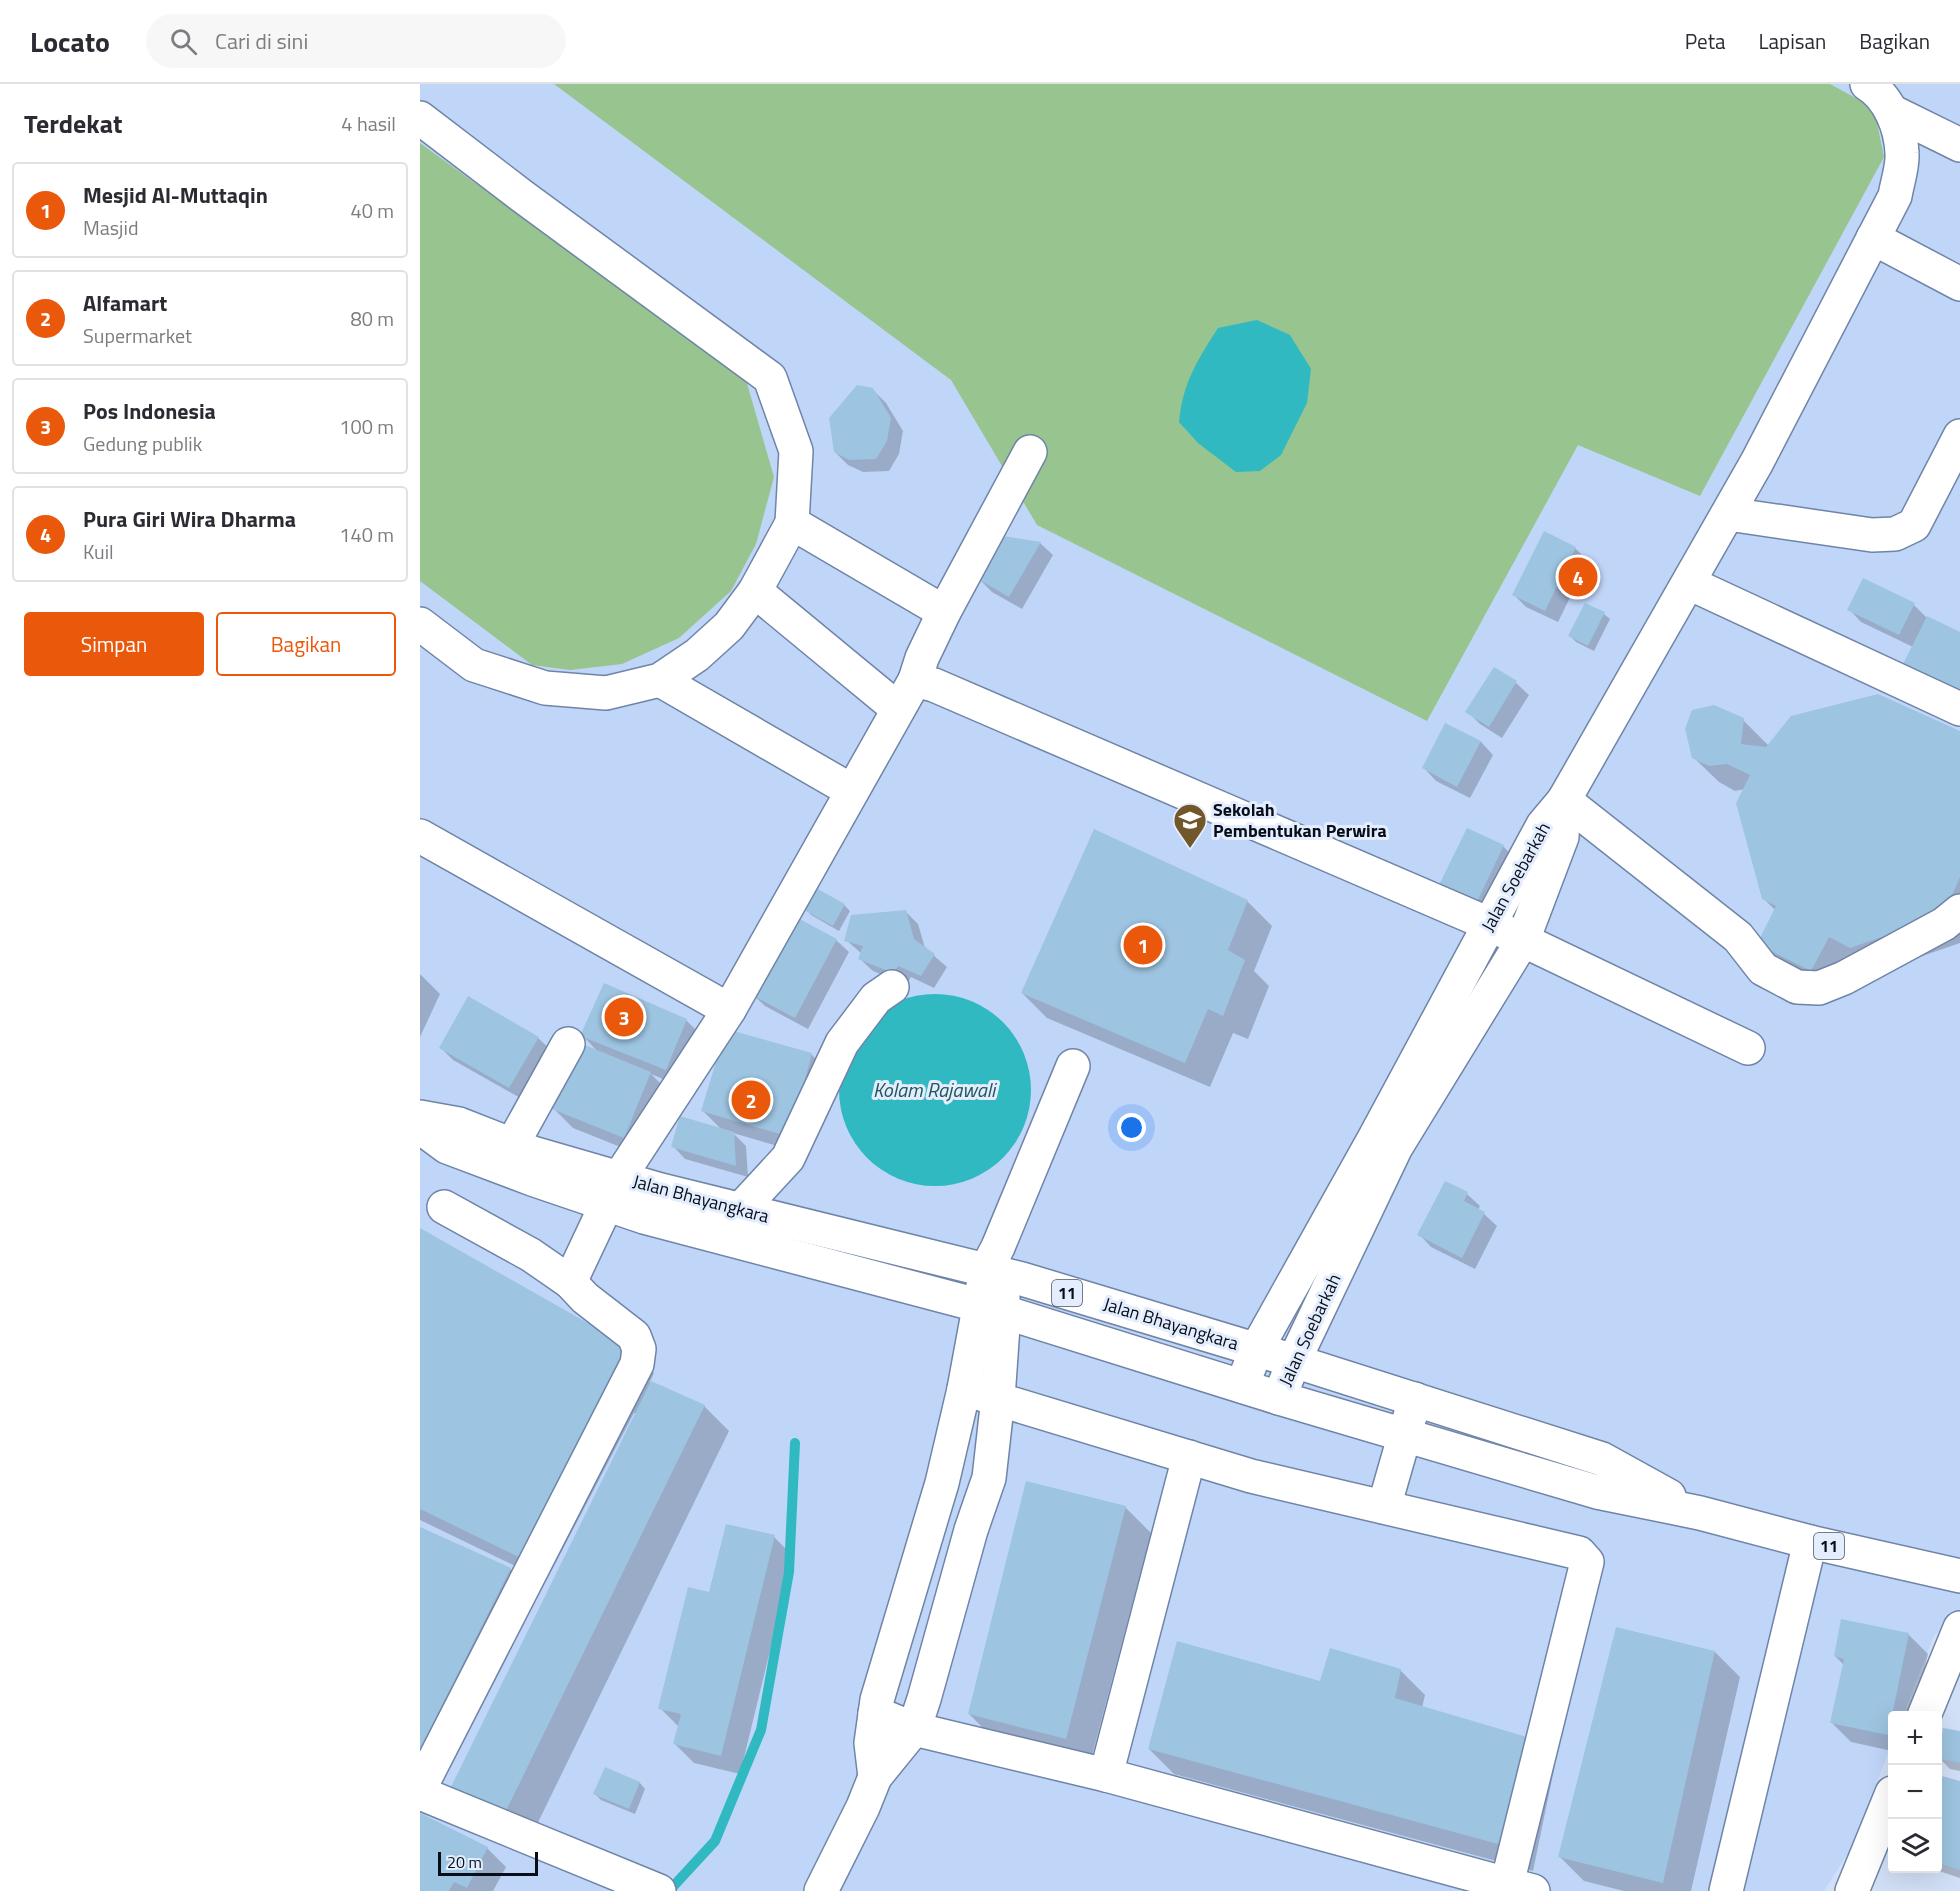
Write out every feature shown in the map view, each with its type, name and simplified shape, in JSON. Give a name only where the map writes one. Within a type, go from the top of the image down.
[{"type":"main road","points":[[1867,84],[1875,89],[1893,112],[1960,145]]},
{"type":"main road","points":[[1893,112],[1902,154],[1895,196],[1757,462],[1564,800],[1738,937],[1763,969],[1797,987],[1819,988],[1844,978],[1944,924],[1960,911]]},
{"type":"main road","points":[[420,118],[770,378],[796,451],[792,523],[755,591],[729,626],[697,655],[660,680],[606,693],[545,688],[474,665],[420,624]]},
{"type":"main road","points":[[1873,238],[1960,284]]},
{"type":"main road","points":[[1728,514],[1872,535],[1896,534],[1914,525],[1960,436]]},
{"type":"main road","points":[[570,1282],[613,1191],[729,1010],[852,791],[881,744],[915,680],[922,658],[944,612],[1030,452]]},
{"type":"main road","points":[[792,523],[944,612]]},
{"type":"main road","points":[[1689,583],[1960,709]]},
{"type":"main road","points":[[755,591],[898,709]]},
{"type":"main road","points":[[660,680],[852,791]]},
{"type":"main road","points":[[915,680],[934,685],[1489,924],[1748,1048]]},
{"type":"main road","name":"Jalan Soebarkah","points":[[1242,1386],[1256,1350],[1543,825],[1564,800]]},
{"type":"main road","name":"Jalan Soebarkah","points":[[1279,1398],[1294,1361],[1396,1147],[1523,940],[1562,837],[1564,800]]},
{"type":"main road","points":[[420,836],[729,1010]]},
{"type":"main road","points":[[728,1240],[740,1210],[788,1158],[842,1043],[876,998],[892,987]]},
{"type":"main road","points":[[512,1145],[568,1044]]},
{"type":"main road","points":[[821,1891],[834,1868],[875,1777],[914,1729],[924,1699],[989,1478],[998,1398],[992,1309],[995,1264],[1073,1066]]},
{"type":"main road","name":"Jalan Bhayangkara","points":[[420,1118],[459,1124],[533,1153],[613,1191],[644,1217],[992,1309],[1279,1398],[1597,1492],[1700,1513],[1810,1542],[1960,1576]]},
{"type":"main road","name":"Jalan Bhayangkara","points":[[420,1127],[447,1147],[613,1191],[740,1210],[995,1264],[1256,1350],[1602,1459],[1700,1513]]},
{"type":"main road","points":[[420,1788],[637,1364],[639,1349],[634,1336],[585,1298],[570,1282],[531,1255],[444,1207]]},
{"type":"main road","points":[[875,1777],[871,1743],[874,1713],[942,1483],[964,1389],[992,1309]]},
{"type":"main road","points":[[874,1713],[914,1729],[1106,1774],[1520,1887],[1587,1562],[1580,1553],[1251,1476],[964,1389]]},
{"type":"main road","points":[[1384,1507],[1414,1399]]},
{"type":"main road","points":[[1106,1774],[1189,1457]]},
{"type":"main road","points":[[1726,1891],[1810,1542]]},
{"type":"main road","points":[[1926,1711],[1960,1628]]},
{"type":"main road","points":[[420,1793],[659,1891]]},
{"type":"main road","points":[[1852,1891],[1888,1805]]},
{"type":"shaded area","name":"Sekolah Pembentukan Perwira","points":[[420,84],[1960,84],[1960,1614],[1934,1636],[1905,1711],[1888,1711],[1888,1753],[1851,1849],[1824,1891],[420,1891]]},
{"type":"shaded area","points":[[554,84],[1830,84],[1874,108],[1884,157],[1700,496],[1578,445],[1427,721],[1037,525],[951,380]]},
{"type":"shaded area","points":[[420,143],[746,380],[774,477],[756,544],[731,591],[679,638],[622,664],[570,670],[532,665],[420,581]]},
{"type":"water","points":[[1257,320],[1290,335],[1311,369],[1307,403],[1281,455],[1260,471],[1236,472],[1198,443],[1179,422],[1184,395],[1192,372],[1218,328]]},
{"type":"water","name":"Kolam Rajawali","points":[[926,994],[944,994],[972,1001],[1003,1022],[1024,1053],[1031,1090],[1024,1127],[1003,1158],[972,1179],[944,1186],[926,1186],[890,1175],[861,1151],[850,1135],[843,1118],[839,1099],[839,1081],[850,1045],[874,1016],[890,1005],[907,998]]},
{"type":"building","points":[[857,385],[873,388],[891,418],[887,441],[876,459],[849,460],[834,452],[829,418]]},
{"type":"building","points":[[1544,531],[1576,547],[1545,611],[1512,595]]},
{"type":"building","points":[[1003,536],[1041,542],[1009,597],[978,579]]},
{"type":"building","points":[[1863,578],[1915,603],[1899,635],[1847,610]]},
{"type":"building","points":[[1585,603],[1605,612],[1588,646],[1568,636]]},
{"type":"building","points":[[1927,616],[1960,632],[1960,693],[1903,664]]},
{"type":"building","points":[[1494,667],[1517,681],[1489,727],[1465,712]]},
{"type":"building","points":[[1878,694],[1960,731],[1960,877],[1943,916],[1850,948],[1829,937],[1811,971],[1757,944],[1776,906],[1762,899],[1736,803],[1750,775],[1727,764],[1709,766],[1692,758],[1685,729],[1692,710],[1714,705],[1744,718],[1741,744],[1766,747],[1791,716]]},
{"type":"building","points":[[1445,723],[1481,741],[1457,787],[1422,768]]},
{"type":"building","points":[[1467,828],[1504,845],[1475,906],[1437,889]]},
{"type":"building","points":[[1094,829],[1248,900],[1228,950],[1245,960],[1223,1016],[1208,1009],[1185,1063],[1021,993]]},
{"type":"building","points":[[816,888],[845,904],[833,926],[804,910]]},
{"type":"building","points":[[906,910],[914,939],[935,954],[921,976],[898,966],[893,973],[858,959],[863,946],[844,941],[851,915]]},
{"type":"building","points":[[792,915],[837,939],[795,1018],[750,994]]},
{"type":"building","points":[[604,983],[687,1019],[666,1070],[580,1036]]},
{"type":"building","points":[[468,996],[539,1037],[509,1088],[439,1048]]},
{"type":"building","points":[[726,1029],[812,1053],[790,1137],[701,1111]]},
{"type":"building","points":[[580,1043],[651,1072],[624,1138],[552,1109]]},
{"type":"building","points":[[680,1116],[734,1132],[736,1166],[671,1147]]},
{"type":"building","points":[[1445,1181],[1468,1192],[1464,1201],[1485,1212],[1462,1258],[1417,1235]]},
{"type":"building","points":[[420,1228],[630,1347],[521,1558],[420,1509]]},
{"type":"building","points":[[651,1381],[705,1405],[499,1825],[445,1799]]},
{"type":"building","points":[[1026,1481],[1126,1506],[1066,1739],[968,1714]]},
{"type":"building","points":[[726,1524],[775,1535],[721,1756],[673,1744],[681,1714],[658,1709],[688,1587],[709,1592]]},
{"type":"building","points":[[420,1527],[511,1568],[420,1749]]},
{"type":"building","points":[[1841,1619],[1909,1633],[1893,1711],[1888,1711],[1888,1735],[1830,1723],[1844,1659],[1834,1656]]},
{"type":"building","points":[[1616,1627],[1715,1651],[1663,1883],[1558,1857]]},
{"type":"building","points":[[1177,1641],[1320,1681],[1330,1648],[1401,1669],[1395,1698],[1530,1738],[1509,1847],[1148,1749]]},
{"type":"building","points":[[1943,1728],[1960,1731],[1960,1763],[1942,1759]]},
{"type":"building","points":[[605,1767],[640,1782],[629,1809],[593,1794]]},
{"type":"building","points":[[1942,1776],[1960,1781],[1960,1870],[1942,1864]]},
{"type":"building","points":[[420,1813],[488,1847],[467,1888],[454,1882],[449,1891],[420,1891]]},
{"type":"waterway","points":[[669,1891],[715,1841],[761,1730],[789,1572],[795,1443]]},
{"type":"place","name":"Pura Giri Wira Dharma","points":[[1578,577]]},
{"type":"place","name":"Sekolah Pembentukan Perwira","points":[[1190,849]]},
{"type":"place","name":"Mesjid Al-Muttaqin","points":[[1143,945]]},
{"type":"place","name":"Pos Indonesia","points":[[624,1017]]},
{"type":"place","name":"Alfamart","points":[[751,1100]]}]
